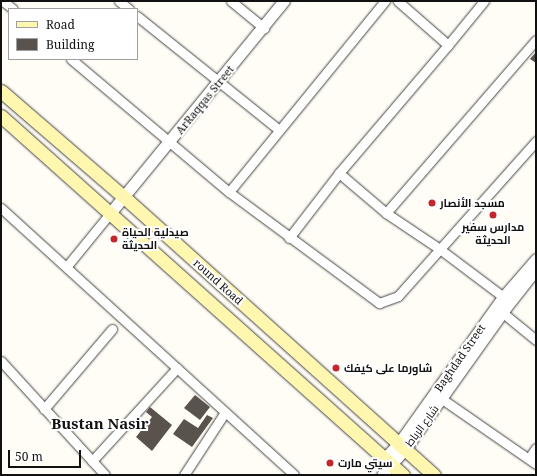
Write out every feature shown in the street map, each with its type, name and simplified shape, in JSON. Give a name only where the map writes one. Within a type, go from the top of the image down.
[{"type":"main road","name":"round Road","points":[[1,91],[124,197],[434,475]]},
{"type":"main road","name":"round Road","points":[[1,116],[111,212],[403,475]]},
{"type":"street","points":[[119,1],[128,8]]},
{"type":"street","points":[[231,1],[264,28]]},
{"type":"street","name":"ArRaqqas Street","points":[[111,212],[170,143],[264,28],[284,1]]},
{"type":"street","points":[[229,192],[278,129],[386,1]]},
{"type":"street","points":[[398,1],[448,45]]},
{"type":"street","points":[[289,238],[339,173],[484,1]]},
{"type":"street","points":[[138,17],[278,129]]},
{"type":"street","points":[[386,213],[536,40]]},
{"type":"street","points":[[72,60],[229,192],[289,238],[379,303],[398,296],[442,250],[536,140]]},
{"type":"street","points":[[339,173],[386,213],[442,250],[506,299]]},
{"type":"street","points":[[1,208],[294,475]]},
{"type":"street","points":[[66,266],[111,212]]},
{"type":"street","name":"Baghdad Street","points":[[382,475],[388,461],[402,446],[536,259]]},
{"type":"street","name":"شارع الرباط","points":[[402,446],[442,399],[503,313],[506,299],[536,269]]},
{"type":"street","points":[[503,313],[536,340]]},
{"type":"street","points":[[44,409],[112,329]]},
{"type":"street","points":[[1,361],[105,475]]},
{"type":"street","points":[[92,461],[177,368]]},
{"type":"street","points":[[442,399],[532,461],[536,448]]},
{"type":"street","points":[[184,475],[225,412]]},
{"type":"building","points":[[536,52],[536,63],[530,59]]},
{"type":"building","points":[[195,395],[210,407],[200,420],[184,408]]},
{"type":"building","points":[[150,407],[172,425],[152,451],[136,437],[152,417],[146,412]]},
{"type":"building","points":[[207,415],[213,418],[192,447],[173,434],[184,419],[198,428]]},
{"type":"place","name":"مسجد الأنصار","points":[[432,203]]},
{"type":"place","name":"مدارس سفير الحديثة","points":[[493,215]]},
{"type":"place","name":"صيدلية الحياة الحديثة","points":[[114,239]]},
{"type":"place","name":"شاورما على كيفك","points":[[336,368]]},
{"type":"place","name":"سيتي مارت","points":[[330,463]]},
{"type":"district","name":"Bustan Nasir","points":[[100,424]]}]
